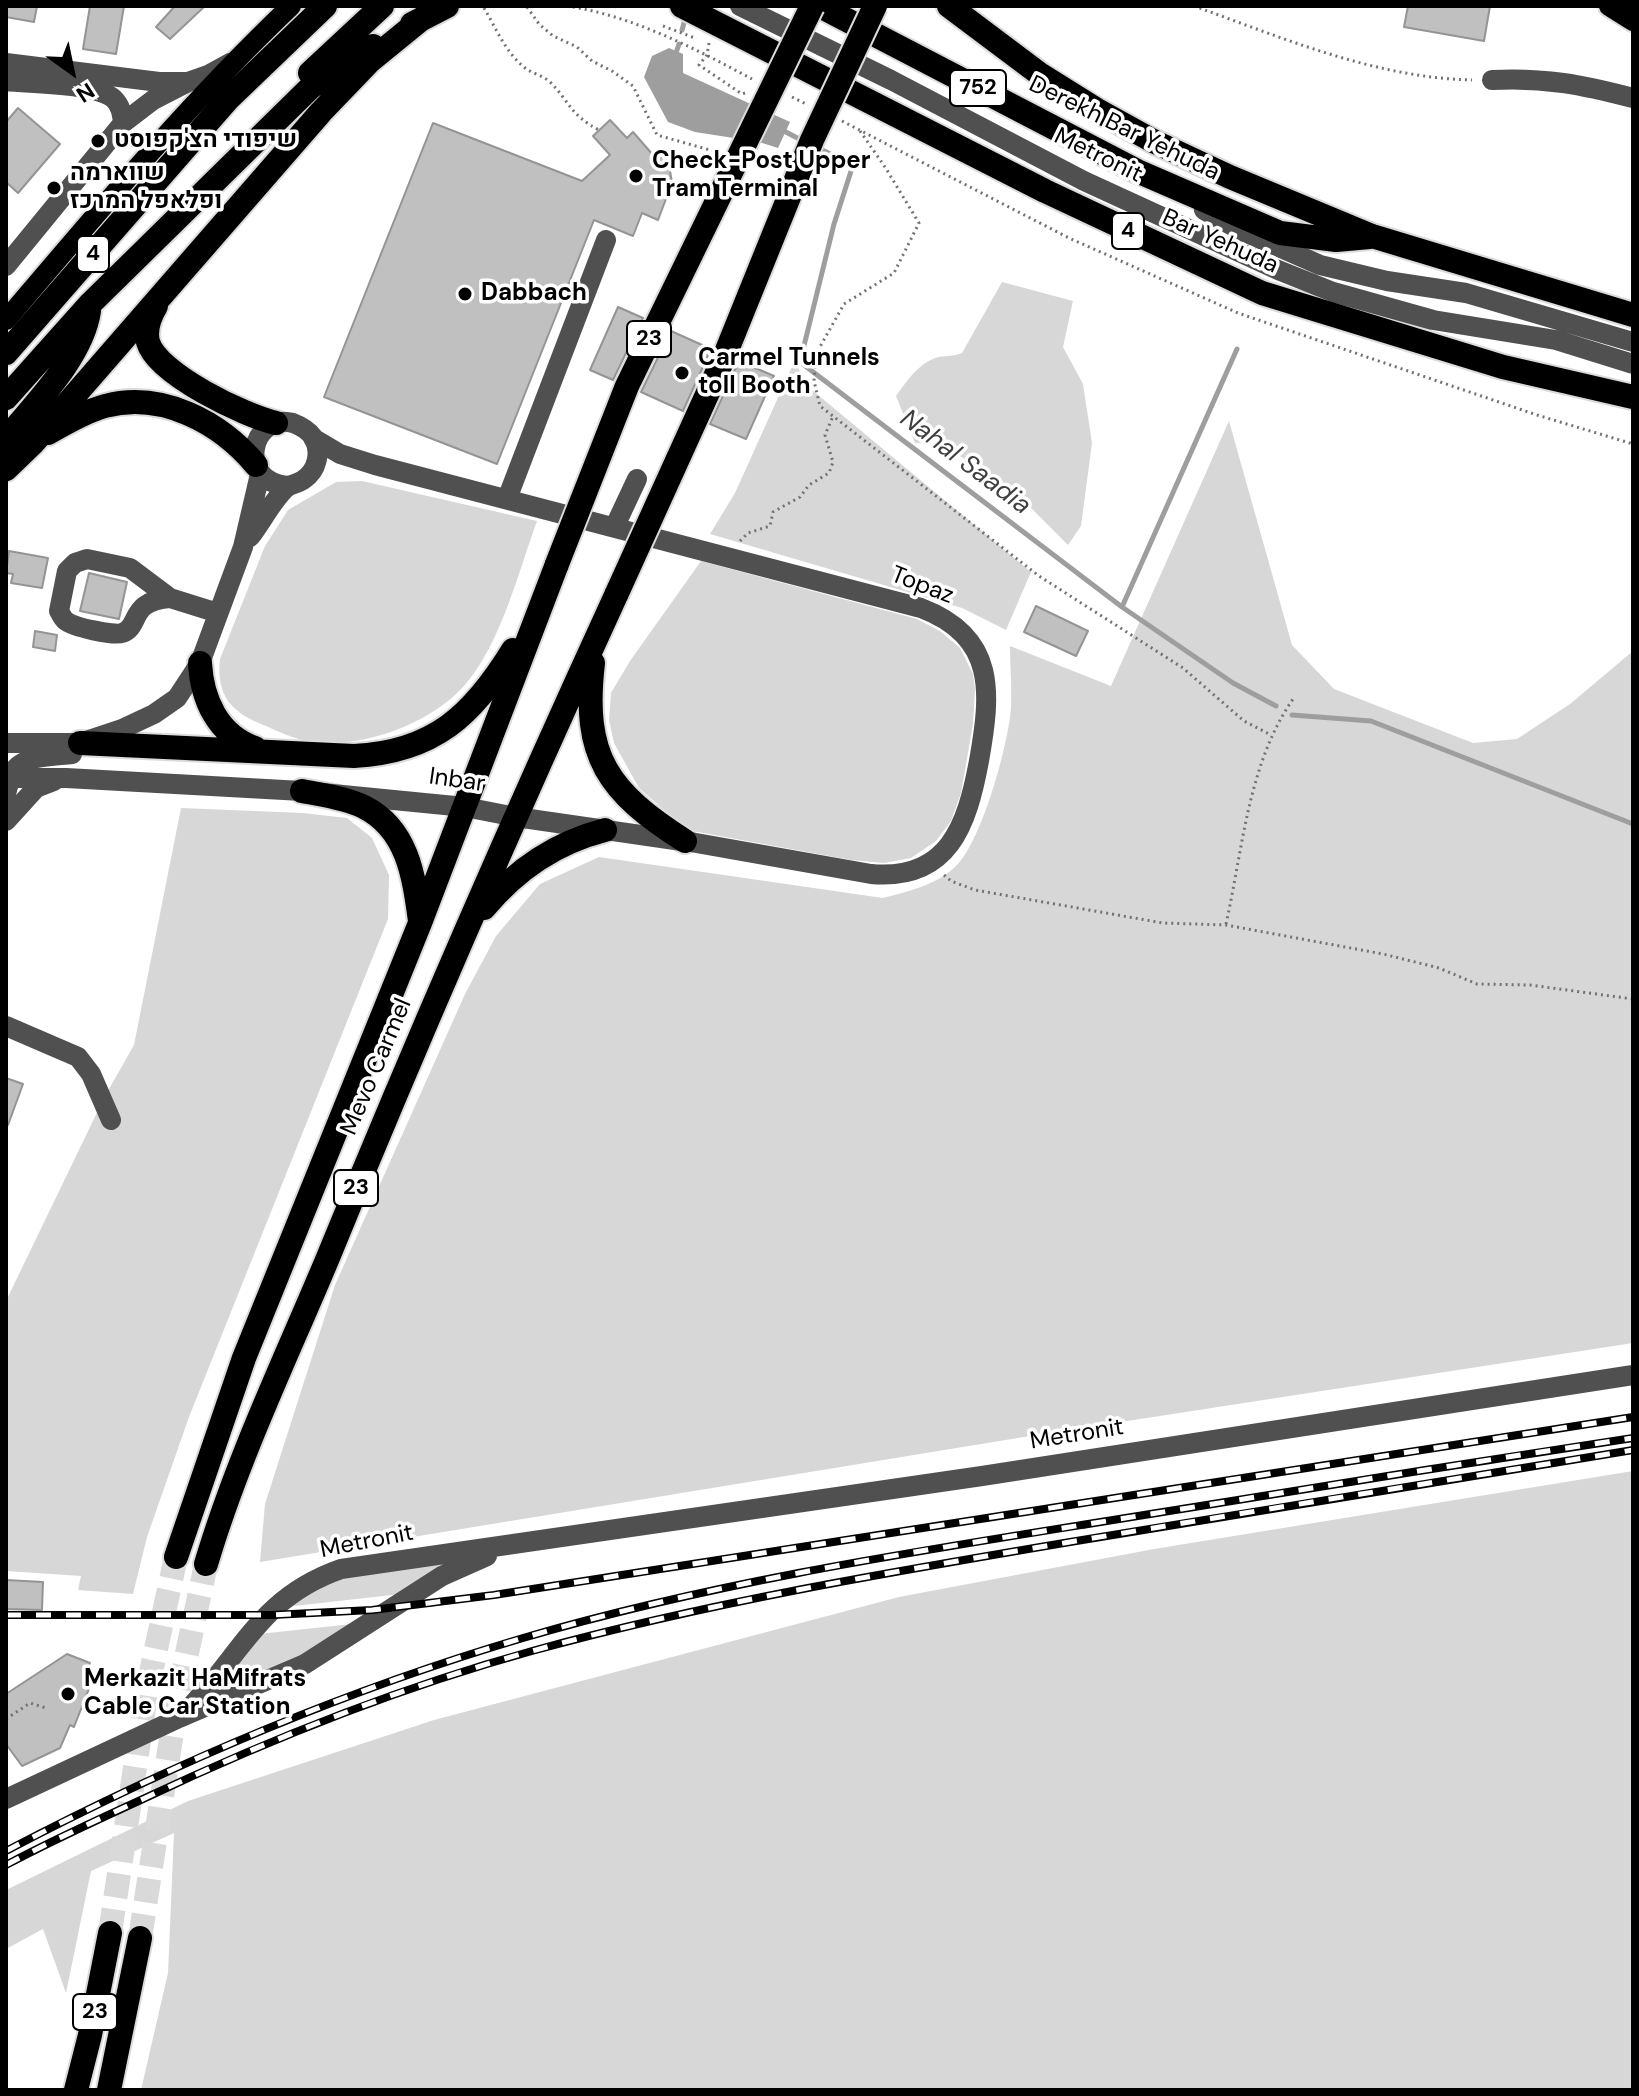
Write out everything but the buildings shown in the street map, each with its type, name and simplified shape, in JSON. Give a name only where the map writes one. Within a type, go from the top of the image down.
[{"type":"highway","name":"4","points":[[6,353],[228,99],[325,6]]},
{"type":"highway","points":[[267,129],[314,68],[382,6]]},
{"type":"highway","name":"4","points":[[6,398],[90,304],[311,87],[331,72],[447,6]]},
{"type":"highway","name":"Bar Yehuda","points":[[682,6],[1045,191],[1262,293],[1503,367],[1633,397]]},
{"type":"highway","name":"23","points":[[465,807],[539,607],[627,386],[812,6]]},
{"type":"highway","name":"Derekh Bar Yehuda","points":[[820,6],[1137,171],[1280,233],[1336,240],[1372,236]]},
{"type":"highway","name":"23","points":[[516,817],[725,355],[812,140],[875,6]]},
{"type":"highway","points":[[949,6],[1041,75],[1109,117],[1230,177],[1372,236],[1633,315]]},
{"type":"highway","points":[[6,469],[33,443],[347,84],[392,41],[424,17]]},
{"type":"highway","points":[[164,294],[154,309],[147,331],[148,341],[160,362],[245,414],[276,423]]},
{"type":"highway","points":[[6,439],[73,355],[87,324],[90,304]]},
{"type":"highway","points":[[1503,367],[1633,411]]},
{"type":"highway","points":[[33,443],[103,406],[159,404],[207,422],[229,438],[258,469]]},
{"type":"highway","points":[[80,743],[379,755],[426,739],[467,711],[491,686],[539,607]]},
{"type":"highway","points":[[596,639],[590,700],[593,733],[604,768],[637,808],[685,841]]},
{"type":"highway","points":[[200,663],[204,693],[222,727],[251,748],[269,752]]},
{"type":"highway","points":[[302,791],[361,805],[391,827],[412,870],[420,923]]},
{"type":"highway","name":"Mevo Carmel","points":[[176,1557],[244,1358],[465,807]]},
{"type":"highway","name":"Mevo Carmel","points":[[206,1564],[238,1476],[359,1182],[516,817]]},
{"type":"highway","points":[[467,929],[504,884],[525,866],[568,842],[605,830]]},
{"type":"highway","name":"23","points":[[76,2090],[110,1933]]},
{"type":"highway","name":"23","points":[[109,2090],[140,1938]]},
{"type":"main road","points":[[6,320],[155,145],[236,58],[291,6]]},
{"type":"main road","points":[[1609,6],[1633,21]]},
{"type":"street","name":"Metronit","points":[[740,6],[891,80],[1084,181],[1319,287],[1433,320],[1556,340],[1633,364]]},
{"type":"street","points":[[6,266],[123,123],[153,100],[215,72],[236,58]]},
{"type":"street","points":[[6,63],[159,82],[188,82]]},
{"type":"street","points":[[1492,80],[1530,78],[1583,85],[1633,98]]},
{"type":"street","points":[[6,81],[93,90],[111,96],[117,103],[123,123]]},
{"type":"street","name":"Metronit","points":[[1137,171],[1238,229],[1320,265],[1387,281],[1466,293],[1633,342]]},
{"type":"street","points":[[507,499],[606,240]]},
{"type":"street","points":[[6,743],[80,743],[122,729],[166,706],[186,686],[200,663],[243,547],[258,469],[255,445],[260,435],[276,423],[298,424],[313,438],[317,459],[243,547]]},
{"type":"street","name":"Topaz","points":[[313,438],[340,454],[375,465],[921,608],[947,621],[970,641],[985,671],[988,707],[985,726],[972,795],[962,827],[945,850],[930,862],[897,874],[849,872],[685,841]]},
{"type":"street","points":[[258,469],[278,485],[349,466],[375,465]]},
{"type":"street","points":[[615,526],[637,479]]},
{"type":"street","points":[[170,598],[145,604],[126,631],[118,635],[73,626],[64,620],[59,611],[67,571],[75,563],[87,559],[130,568],[170,598],[218,613]]},
{"type":"street","points":[[8,784],[21,765],[44,757],[155,746]]},
{"type":"street","points":[[6,821],[36,788],[66,778]]},
{"type":"street","name":"Inbar","points":[[8,784],[66,778],[302,791],[465,807],[685,841]]},
{"type":"street","points":[[6,1026],[78,1057],[91,1074],[111,1120]]},
{"type":"street","name":"Metronit","points":[[179,1718],[202,1697],[270,1610],[310,1581],[341,1569],[966,1479],[1633,1375]]},
{"type":"street","name":"Metronit","points":[[6,1799],[46,1778],[305,1664],[457,1568],[529,1542]]},
{"type":"street","name":"Metronit","points":[[6,1786],[46,1778]]},
{"type":"path","points":[[526,7],[534,6]]},
{"type":"path","points":[[567,6],[602,11],[707,55],[754,80]]},
{"type":"path","points":[[1194,6],[1302,45],[1377,67],[1441,79],[1492,80]]},
{"type":"path","points":[[526,7],[553,36],[577,47],[592,61],[633,86],[657,135],[688,146],[726,153]]},
{"type":"path","points":[[484,8],[511,54],[527,69],[545,77],[582,122],[599,130]]},
{"type":"path","points":[[663,26],[711,44],[699,65],[742,94],[755,90]]},
{"type":"path","points":[[857,128],[919,223],[894,273],[844,304],[816,354],[814,381],[820,406],[1039,576],[1183,668],[1244,721],[1271,735]]},
{"type":"path","points":[[754,155],[768,156],[780,163]]},
{"type":"path","points":[[727,556],[748,533],[770,526],[773,512],[800,497],[809,485],[829,473],[833,462],[825,435],[833,416]]},
{"type":"path","points":[[1226,925],[1254,791],[1271,735],[1293,699]]},
{"type":"path","points":[[930,862],[951,881],[975,890],[1163,923],[1226,925],[1383,954],[1439,968],[1477,984],[1530,985],[1633,999]]},
{"type":"path","points":[[6,1719],[30,1703],[46,1708]]},
{"type":"shaded area","points":[[669,48],[683,54],[683,73],[790,122],[778,148],[695,132],[668,122],[644,77],[652,56]]},
{"type":"shaded area","points":[[1002,282],[1073,301],[1063,347],[1083,384],[1092,443],[1081,526],[1068,545],[1030,507],[975,465],[939,444],[915,443],[896,396],[913,374],[929,361],[962,353]]},
{"type":"shaded area","points":[[795,360],[806,385],[1031,572],[1006,630],[962,608],[710,534],[735,493]]},
{"type":"shaded area","points":[[1229,421],[1292,645],[1334,689],[1473,743],[1517,739],[1570,704],[1633,651],[1633,1343],[1030,1436],[260,1562],[265,1504],[335,1285],[465,994],[496,936],[540,884],[599,857],[883,898],[921,887],[947,874],[965,855],[974,837],[999,767],[1011,707],[1010,646],[1111,686]]},
{"type":"shaded area","points":[[362,481],[537,521],[494,638],[483,660],[454,696],[423,718],[385,734],[345,742],[307,741],[254,721],[235,709],[221,684],[220,659],[265,546],[288,510],[336,482]]},
{"type":"shaded area","points":[[701,561],[917,619],[940,631],[960,648],[973,674],[973,724],[961,793],[951,821],[936,841],[911,858],[884,863],[851,860],[687,830],[639,788],[614,743],[609,720],[611,693]]},
{"type":"shaded area","points":[[181,808],[347,818],[372,838],[389,875],[388,919],[189,1417],[147,1537],[133,1594],[78,1590],[81,1576],[6,1571],[6,1301],[105,1096],[134,1045]]},
{"type":"shaded area","points":[[1633,1471],[1633,2090],[141,2090],[168,1973],[174,1833],[91,1871],[66,1993],[43,1929],[6,1949],[6,1890],[188,1801],[434,1720],[899,1597],[1154,1549]]},
{"type":"shaded area","points":[[461,1558],[401,1594],[285,1607],[313,1589],[347,1577]]},
{"type":"shaded area","points":[[361,1623],[313,1651],[210,1698],[259,1634]]},
{"type":"waterway","name":"Nahal Saadia","points":[[682,30],[684,23]]},
{"type":"waterway","name":"Nahal Saadia","points":[[675,56],[679,44]]},
{"type":"waterway","name":"Nahal Saadia","points":[[782,130],[805,142]]},
{"type":"waterway","name":"Nahal Saadia","points":[[818,148],[853,165],[834,224],[800,362],[1122,607],[1233,683],[1276,706]]},
{"type":"waterway","points":[[1122,607],[1237,349]]},
{"type":"waterway","name":"Nahal Saadia","points":[[1292,715],[1371,721],[1633,824]]},
{"type":"tunnel","points":[[110,1933],[146,1695],[176,1557]]},
{"type":"tunnel","points":[[140,1938],[177,1700],[206,1564]]},
{"type":"railway","points":[[6,1615],[272,1615],[372,1610],[494,1595],[1633,1417]]},
{"type":"railway","points":[[6,1851],[195,1759],[324,1706],[456,1659],[592,1619],[733,1586],[875,1559],[1633,1438]]},
{"type":"railway","points":[[6,1865],[190,1777],[334,1717],[432,1681],[597,1634],[796,1590],[930,1566],[1633,1450]]},
{"type":"place","name":"שיפודי הצ'קפוסט","points":[[98,141]]},
{"type":"place","name":"Check-Post Upper Tram Terminal","points":[[636,176]]},
{"type":"place","name":"שווארמה ופלאפל המרכז","points":[[54,188]]},
{"type":"place","name":"Dabbach","points":[[465,294]]},
{"type":"place","name":"Carmel Tunnels toll Booth","points":[[682,373]]},
{"type":"place","name":"Merkazit HaMifrats Cable Car Station","points":[[68,1694]]}]
